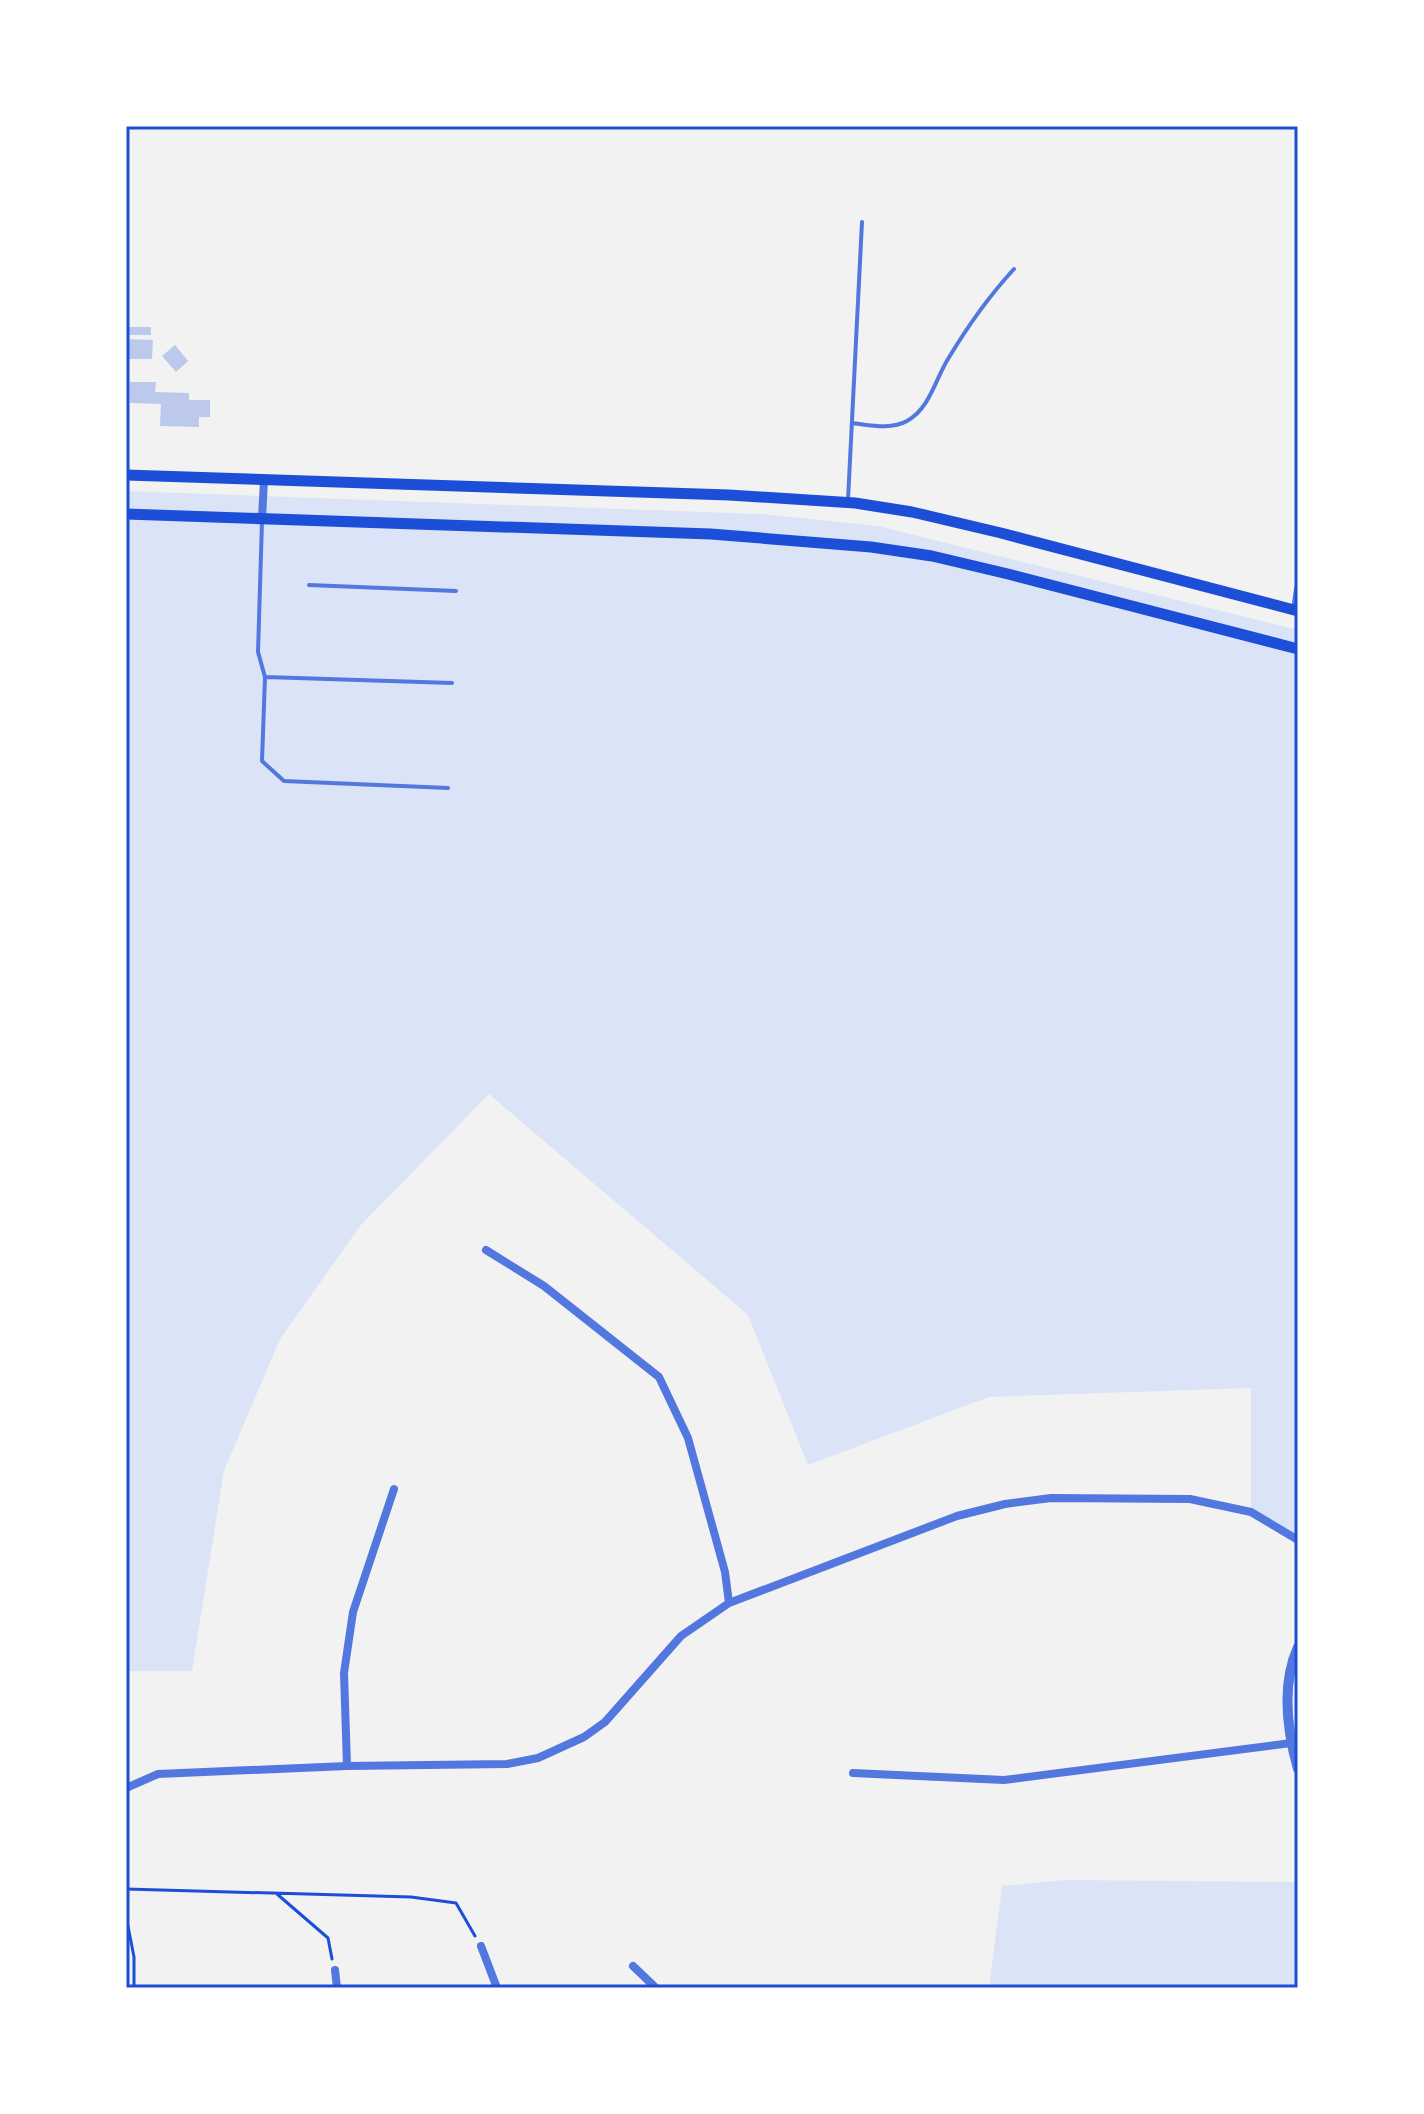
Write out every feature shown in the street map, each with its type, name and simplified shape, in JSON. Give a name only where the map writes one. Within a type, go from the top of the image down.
[{"type":"main road","points":[[126,475],[735,495],[848,502],[912,512],[1296,610]]},
{"type":"main road","points":[[126,514],[711,534],[871,547],[932,556],[1298,649]]},
{"type":"street","points":[[262,519],[264,480]]},
{"type":"street","points":[[1296,610],[1298,589]]},
{"type":"street","points":[[486,1250],[544,1286],[659,1377],[688,1438],[725,1572],[729,1603]]},
{"type":"street","points":[[347,1766],[344,1673],[353,1612],[394,1489]]},
{"type":"street","points":[[126,1788],[158,1774],[347,1766],[507,1764],[538,1758],[584,1737],[605,1722],[681,1636],[729,1603],[957,1516],[1005,1504],[1051,1498],[1190,1499],[1251,1512],[1298,1540]]},
{"type":"street","points":[[1298,1647],[1290,1664],[1287,1709],[1298,1769]]},
{"type":"street","points":[[853,1773],[1004,1780],[1291,1743]]},
{"type":"street","points":[[481,1946],[497,1988]]},
{"type":"street","points":[[633,1966],[656,1988]]},
{"type":"street","points":[[335,1970],[337,1988]]},
{"type":"lane","points":[[848,502],[862,222]]},
{"type":"lane","points":[[852,423],[894,426],[909,420],[925,405],[947,360],[998,285],[1014,269]]},
{"type":"lane","points":[[262,519],[258,652],[265,677],[262,761],[284,781],[448,788]]},
{"type":"lane","points":[[309,585],[456,591]]},
{"type":"lane","points":[[265,677],[452,683]]},
{"type":"path","points":[[126,1889],[411,1897],[456,1903],[481,1946]]},
{"type":"path","points":[[277,1894],[328,1938],[335,1970]]},
{"type":"path","points":[[126,1916],[134,1957],[134,1988]]},
{"type":"shaded area","points":[[126,491],[761,514],[878,526],[1298,630],[1298,1540],[1251,1512],[1251,1388],[989,1397],[808,1465],[748,1315],[489,1094],[361,1225],[280,1339],[224,1471],[192,1671],[126,1671]]},
{"type":"shaded area","points":[[1065,1880],[1298,1882],[1298,1988],[989,1988],[1002,1886]]},
{"type":"building","points":[[126,327],[151,327],[151,335],[126,335]]},
{"type":"building","points":[[126,339],[153,340],[152,359],[126,359]]},
{"type":"building","points":[[175,345],[188,361],[176,372],[162,356]]},
{"type":"building","points":[[130,382],[156,382],[155,392],[189,393],[189,400],[210,400],[210,417],[199,417],[199,427],[160,426],[161,404],[130,403]]}]
